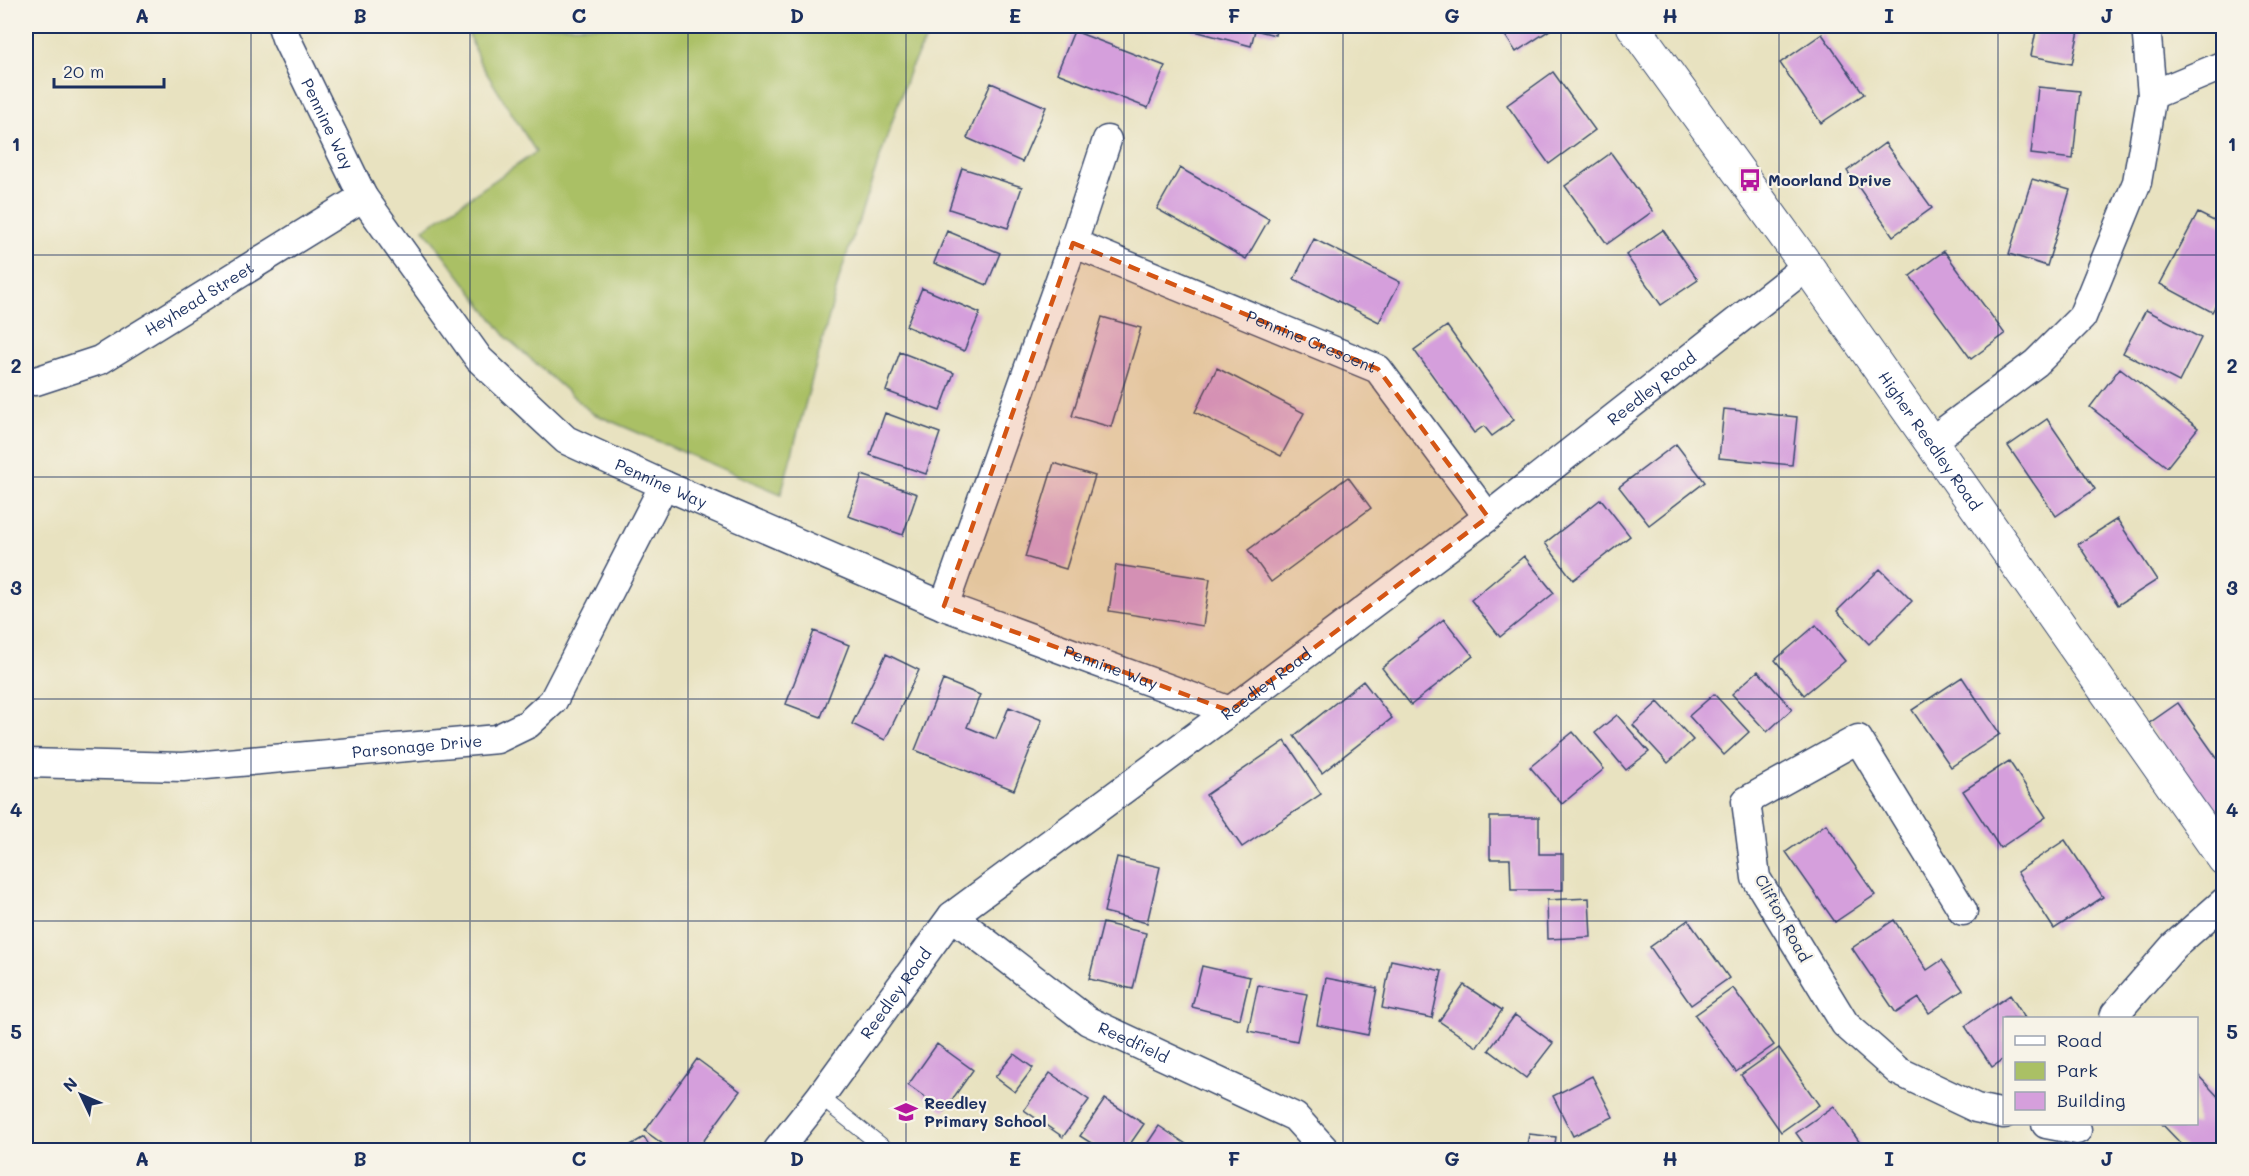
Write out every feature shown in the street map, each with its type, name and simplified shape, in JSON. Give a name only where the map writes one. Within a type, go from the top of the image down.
[{"type":"street","name":"Pennine Way","points":[[282,26],[363,197],[479,359],[566,440],[663,485],[944,606],[1230,711]]},
{"type":"street","name":"Higher Reedley Road","points":[[1633,26],[1807,266],[2223,859]]},
{"type":"street","points":[[1930,442],[2036,363],[2082,317],[2137,182],[2152,95],[2146,26]]},
{"type":"street","points":[[2152,95],[2223,65]]},
{"type":"street","points":[[944,606],[1073,243],[1107,140]]},
{"type":"street","name":"Heyhead Street","points":[[26,380],[36,381],[100,360],[363,197]]},
{"type":"street","name":"Pennine Crescent","points":[[1073,243],[1378,369],[1488,517]]},
{"type":"street","name":"Reedley Road","points":[[778,1150],[820,1097],[952,916],[1488,517],[1807,266]]},
{"type":"street","name":"Parsonage Drive","points":[[26,763],[183,767],[497,739],[528,724],[553,701],[663,485]]},
{"type":"street","name":"Clifton Road","points":[[1963,910],[1857,739],[1746,801],[1756,878],[1845,1024],[1898,1071],[1976,1108],[2003,1114]]},
{"type":"street","points":[[2114,1017],[2174,946],[2223,902]]},
{"type":"street","name":"Reedfield","points":[[952,916],[1088,1021],[1295,1117],[1325,1150]]},
{"type":"street","points":[[2049,1125],[2076,1135]]},
{"type":"lane","points":[[820,1097],[887,1150]]},
{"type":"highlighted area","points":[[1073,243],[1378,369],[1488,517],[1230,711],[944,606]]},
{"type":"green space","points":[[466,26],[933,26],[910,69],[841,272],[781,494],[592,413],[507,338],[424,229],[536,152],[479,61]]},
{"type":"building","points":[[1193,26],[1277,26],[1275,35],[1255,30],[1251,46],[1191,30]]},
{"type":"building","points":[[1499,26],[1556,26],[1516,52]]},
{"type":"building","points":[[2037,26],[2080,26],[2072,64],[2031,56]]},
{"type":"building","points":[[1074,31],[1165,66],[1148,108],[1057,73]]},
{"type":"building","points":[[1822,34],[1864,94],[1821,123],[1780,63]]},
{"type":"building","points":[[1553,72],[1595,130],[1549,164],[1507,105]]},
{"type":"building","points":[[991,83],[1046,107],[1022,162],[967,138]]},
{"type":"building","points":[[2038,87],[2080,91],[2073,159],[2031,154]]},
{"type":"building","points":[[1885,143],[1932,208],[1893,236],[1847,171]]},
{"type":"building","points":[[1611,153],[1653,211],[1607,244],[1565,186]]},
{"type":"building","points":[[962,168],[1022,187],[1008,228],[949,209]]},
{"type":"building","points":[[1180,168],[1269,219],[1246,259],[1157,209]]},
{"type":"building","points":[[2032,179],[2070,190],[2047,266],[2009,254]]},
{"type":"building","points":[[2198,213],[2224,226],[2224,291],[2212,312],[2160,284]]},
{"type":"building","points":[[1663,230],[1698,280],[1661,305],[1626,255]]},
{"type":"building","points":[[947,231],[1000,253],[987,285],[934,263]]},
{"type":"building","points":[[1314,239],[1400,282],[1379,322],[1294,279]]},
{"type":"building","points":[[1944,251],[2005,334],[1971,359],[1910,276]]},
{"type":"building","points":[[922,288],[980,313],[964,351],[906,326]]},
{"type":"building","points":[[2146,310],[2201,338],[2179,382],[2123,353]]},
{"type":"building","points":[[1102,317],[1141,328],[1111,427],[1072,416]]},
{"type":"building","points":[[1447,326],[1514,420],[1492,436],[1484,426],[1474,433],[1414,350]]},
{"type":"building","points":[[900,352],[954,373],[940,411],[886,391]]},
{"type":"building","points":[[1217,368],[1304,413],[1281,456],[1195,412]]},
{"type":"building","points":[[2120,368],[2198,428],[2167,467],[2090,407]]},
{"type":"building","points":[[1724,409],[1797,417],[1792,465],[1719,458]]},
{"type":"building","points":[[885,413],[940,433],[926,474],[870,455]]},
{"type":"building","points":[[2047,419],[2095,489],[2056,516],[2008,446]]},
{"type":"building","points":[[1676,444],[1705,482],[1649,525],[1619,487]]},
{"type":"building","points":[[1054,463],[1095,476],[1066,569],[1025,557]]},
{"type":"building","points":[[862,475],[917,494],[903,535],[848,516]]},
{"type":"building","points":[[1348,477],[1371,508],[1271,582],[1248,550]]},
{"type":"building","points":[[1601,499],[1630,536],[1573,580],[1545,543]]},
{"type":"building","points":[[2117,519],[2157,580],[2118,605],[2078,544]]},
{"type":"building","points":[[1524,556],[1554,593],[1500,637],[1471,600]]},
{"type":"building","points":[[1116,565],[1210,579],[1203,626],[1109,611]]},
{"type":"building","points":[[1880,569],[1912,601],[1869,644],[1837,611]]},
{"type":"building","points":[[1444,619],[1473,656],[1411,705],[1382,668]]},
{"type":"building","points":[[1816,625],[1845,661],[1804,695],[1775,660]]},
{"type":"building","points":[[814,631],[849,645],[821,717],[786,704]]},
{"type":"building","points":[[886,654],[919,670],[885,740],[852,724]]},
{"type":"building","points":[[1758,671],[1792,709],[1767,732],[1732,694]]},
{"type":"building","points":[[1962,677],[2000,734],[1951,767],[1912,710]]},
{"type":"building","points":[[943,680],[980,695],[967,727],[996,739],[1009,707],[1042,720],[1014,790],[915,750]]},
{"type":"building","points":[[1363,681],[1392,718],[1322,773],[1294,736]]},
{"type":"building","points":[[1714,694],[1749,732],[1724,755],[1689,716]]},
{"type":"building","points":[[1658,702],[1693,740],[1668,763],[1633,725]]},
{"type":"building","points":[[2178,703],[2224,768],[2224,833],[2148,724]]},
{"type":"building","points":[[1617,715],[1649,752],[1626,770],[1595,733]]},
{"type":"building","points":[[1573,732],[1604,769],[1562,804],[1530,767]]},
{"type":"building","points":[[1285,741],[1321,794],[1242,847],[1206,795]]},
{"type":"building","points":[[2009,761],[2046,817],[2000,848],[1963,791]]},
{"type":"building","points":[[1490,817],[1539,817],[1539,854],[1563,854],[1563,890],[1511,890],[1510,859],[1490,859]]},
{"type":"building","points":[[1826,824],[1875,895],[1835,922],[1786,852]]},
{"type":"building","points":[[2065,840],[2103,897],[2054,929],[2017,872]]},
{"type":"building","points":[[1117,857],[1160,867],[1147,923],[1104,912]]},
{"type":"building","points":[[1589,898],[1591,937],[1548,939],[1547,900]]},
{"type":"building","points":[[1688,920],[1729,978],[1691,1005],[1650,947]]},
{"type":"building","points":[[1894,920],[1927,970],[1942,960],[1963,990],[1929,1013],[1919,998],[1896,1013],[1852,948]]},
{"type":"building","points":[[1103,923],[1146,933],[1133,989],[1089,979]]},
{"type":"building","points":[[1391,960],[1442,971],[1432,1018],[1382,1008]]},
{"type":"building","points":[[1202,966],[1250,977],[1240,1019],[1192,1007]]},
{"type":"building","points":[[1326,978],[1377,988],[1368,1035],[1317,1025]]},
{"type":"building","points":[[1258,985],[1307,994],[1297,1041],[1248,1031]]},
{"type":"building","points":[[1464,985],[1502,1010],[1477,1047],[1439,1021]]},
{"type":"building","points":[[1733,988],[1774,1045],[1736,1072],[1695,1015]]},
{"type":"building","points":[[2010,995],[2024,1017],[2003,1017],[2003,1060],[1992,1067],[1965,1026]]},
{"type":"building","points":[[1515,1015],[1553,1043],[1526,1078],[1489,1050]]},
{"type":"building","points":[[937,1044],[973,1070],[944,1111],[908,1085]]},
{"type":"building","points":[[1779,1048],[1819,1105],[1781,1132],[1741,1075]]},
{"type":"building","points":[[1014,1054],[1033,1068],[1015,1092],[995,1077]]},
{"type":"building","points":[[697,1059],[740,1091],[697,1150],[671,1150],[645,1131]]},
{"type":"building","points":[[1050,1073],[1089,1100],[1063,1137],[1024,1110]]},
{"type":"building","points":[[2198,1075],[2224,1103],[2224,1137],[2208,1150],[2187,1150],[2163,1125],[2198,1125]]},
{"type":"building","points":[[1592,1076],[1613,1117],[1573,1136],[1553,1096]]},
{"type":"building","points":[[1105,1099],[1144,1124],[1126,1150],[1102,1150],[1080,1136]]},
{"type":"building","points":[[1834,1106],[1865,1150],[1808,1150],[1796,1133]]},
{"type":"building","points":[[1159,1126],[1195,1150],[1143,1150]]},
{"type":"building","points":[[1529,1134],[1556,1137],[1554,1150],[1526,1150]]},
{"type":"building","points":[[644,1137],[652,1150],[624,1149]]},
{"type":"place","name":"Moorland Drive","points":[[1750,180]]},
{"type":"place","name":"Reedley Primary School","points":[[906,1112]]}]
